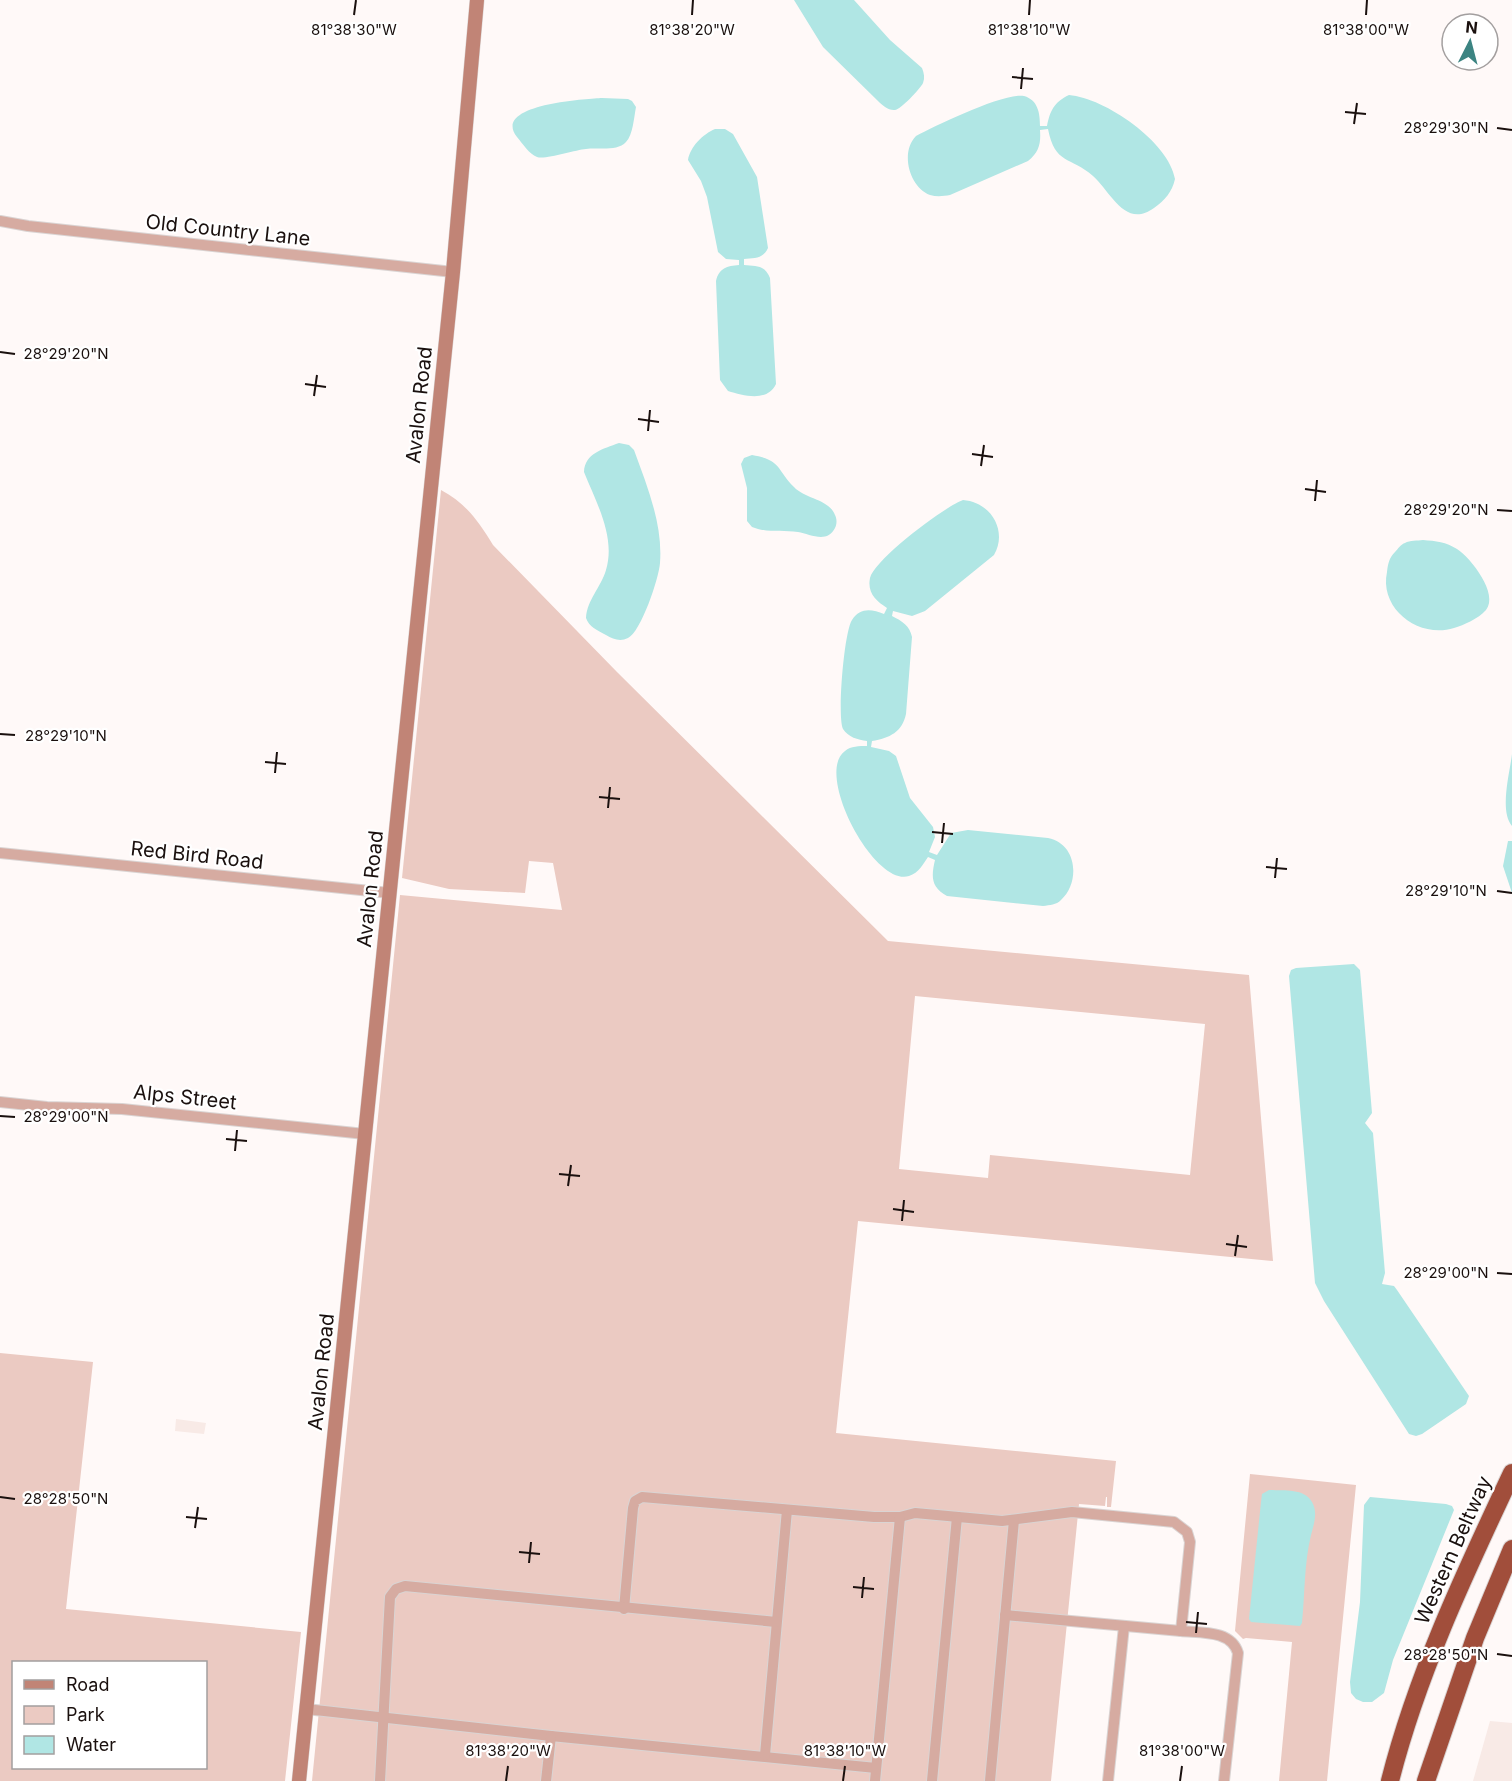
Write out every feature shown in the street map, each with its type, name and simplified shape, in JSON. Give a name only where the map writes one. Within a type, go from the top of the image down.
[{"type":"highway","name":"Western Beltway","points":[[1390,1781],[1400,1743],[1429,1660],[1476,1549],[1512,1473]]},
{"type":"highway","points":[[1426,1781],[1475,1638],[1512,1549]]},
{"type":"highway","points":[[1384,1781],[1400,1743]]},
{"type":"main road","name":"Avalon Road","points":[[299,1781],[453,272],[477,0]]},
{"type":"street","name":"Old Country Lane","points":[[0,221],[28,226],[453,272]]},
{"type":"street","name":"Red Bird Road","points":[[0,854],[390,893]]},
{"type":"street","name":"Alps Street","points":[[0,1102],[47,1107],[122,1109],[365,1134]]},
{"type":"street","points":[[624,1608],[633,1508],[635,1502],[642,1497],[874,1517],[900,1517],[915,1514],[1014,1520],[1072,1512],[1174,1522],[1187,1532],[1190,1542],[1181,1631]]},
{"type":"street","points":[[765,1755],[787,1510]]},
{"type":"street","points":[[875,1781],[900,1517]]},
{"type":"street","points":[[932,1781],[957,1517]]},
{"type":"street","points":[[990,1781],[1014,1520]]},
{"type":"street","points":[[380,1781],[390,1597],[396,1589],[405,1586],[776,1622]]},
{"type":"street","points":[[1005,1615],[1220,1635],[1231,1640],[1238,1653],[1224,1781]]},
{"type":"street","points":[[1108,1781],[1124,1626]]},
{"type":"street","points":[[306,1709],[551,1736],[876,1767]]},
{"type":"street","points":[[546,1781],[551,1736]]},
{"type":"shaded area","points":[[176,1419],[206,1423],[204,1434],[175,1431]]},
{"type":"shaded area","points":[[1490,1721],[1512,1723],[1512,1781],[1473,1781]]},
{"type":"green space","points":[[441,490],[465,507],[493,545],[617,672],[888,941],[1249,975],[1273,1261],[858,1221],[836,1433],[1116,1461],[1111,1507],[1107,1507],[1107,1497],[1105,1506],[1079,1504],[1051,1781],[312,1781],[400,895],[562,910],[553,863],[529,861],[525,893],[449,889],[402,878]],"holes":[[[915,996],[1205,1024],[1190,1175],[990,1155],[988,1178],[899,1169]]]},
{"type":"green space","points":[[0,1353],[93,1362],[66,1609],[301,1632],[285,1781],[0,1781]]},
{"type":"green space","points":[[1250,1474],[1356,1485],[1327,1781],[1279,1781],[1292,1642],[1243,1639],[1235,1631]]},
{"type":"water","points":[[794,0],[854,0],[890,40],[922,68],[924,81],[921,86],[898,109],[893,110],[880,103],[823,47]]},
{"type":"water","points":[[1069,95],[1100,104],[1117,113],[1133,124],[1161,151],[1175,179],[1165,199],[1144,213],[1135,214],[1127,211],[1119,206],[1093,176],[1059,154],[1051,141],[1048,129],[1040,130],[1038,147],[1028,161],[950,195],[930,195],[917,185],[912,177],[908,151],[916,136],[970,111],[1015,96],[1029,98],[1039,112],[1040,126],[1047,126],[1054,108]]},
{"type":"water","points":[[602,98],[628,99],[636,107],[630,135],[626,142],[618,147],[586,149],[541,158],[534,156],[517,137],[513,126],[517,117],[529,110],[562,102]]},
{"type":"water","points":[[715,129],[725,129],[733,134],[757,177],[768,248],[761,256],[744,259],[744,265],[763,268],[770,278],[776,384],[772,390],[762,395],[748,396],[728,391],[720,380],[716,281],[721,270],[739,265],[739,260],[726,259],[718,252],[707,197],[701,181],[688,160],[691,150],[706,134]]},
{"type":"water","points":[[619,443],[629,445],[634,450],[644,477],[657,520],[660,563],[644,616],[633,634],[619,640],[594,628],[586,618],[589,605],[606,570],[608,545],[607,532],[599,507],[584,472],[591,456]]},
{"type":"water","points":[[752,455],[774,463],[799,491],[828,506],[836,517],[832,533],[818,537],[798,532],[769,531],[752,527],[747,521],[747,488],[741,464],[744,458]]},
{"type":"water","points":[[963,500],[982,506],[989,512],[998,528],[998,546],[994,555],[925,611],[912,616],[893,611],[892,616],[905,624],[912,637],[906,714],[898,730],[890,736],[872,741],[871,747],[889,751],[896,756],[910,798],[933,827],[935,837],[929,852],[937,855],[951,833],[968,830],[1048,838],[1065,848],[1073,865],[1071,884],[1061,900],[1053,904],[1043,906],[947,896],[935,885],[933,872],[935,860],[928,857],[912,875],[895,875],[880,864],[865,847],[852,826],[842,803],[837,781],[837,763],[845,751],[852,747],[867,746],[867,741],[854,738],[843,729],[841,692],[846,640],[852,620],[862,611],[871,610],[884,614],[887,608],[873,596],[869,583],[870,578],[884,559],[911,534],[941,512]]},
{"type":"water","points":[[1423,540],[1441,542],[1453,547],[1476,568],[1489,595],[1486,610],[1479,616],[1458,627],[1441,630],[1428,629],[1415,625],[1395,609],[1386,585],[1389,561],[1402,544]]},
{"type":"water","points":[[1512,754],[1512,826],[1506,811],[1506,801]]},
{"type":"water","points":[[1508,841],[1512,841],[1512,893],[1503,866]]},
{"type":"water","points":[[1354,964],[1360,970],[1372,1113],[1365,1123],[1373,1133],[1385,1273],[1382,1284],[1394,1286],[1469,1396],[1466,1404],[1416,1436],[1409,1434],[1324,1301],[1315,1283],[1289,976],[1291,970],[1296,968]]},
{"type":"water","points":[[1269,1490],[1304,1494],[1312,1502],[1315,1510],[1307,1557],[1300,1626],[1251,1622],[1249,1619],[1262,1494]]},
{"type":"water","points":[[1370,1497],[1446,1504],[1452,1506],[1454,1510],[1393,1660],[1384,1693],[1372,1702],[1363,1702],[1351,1693],[1350,1682],[1360,1602],[1364,1505]]}]
